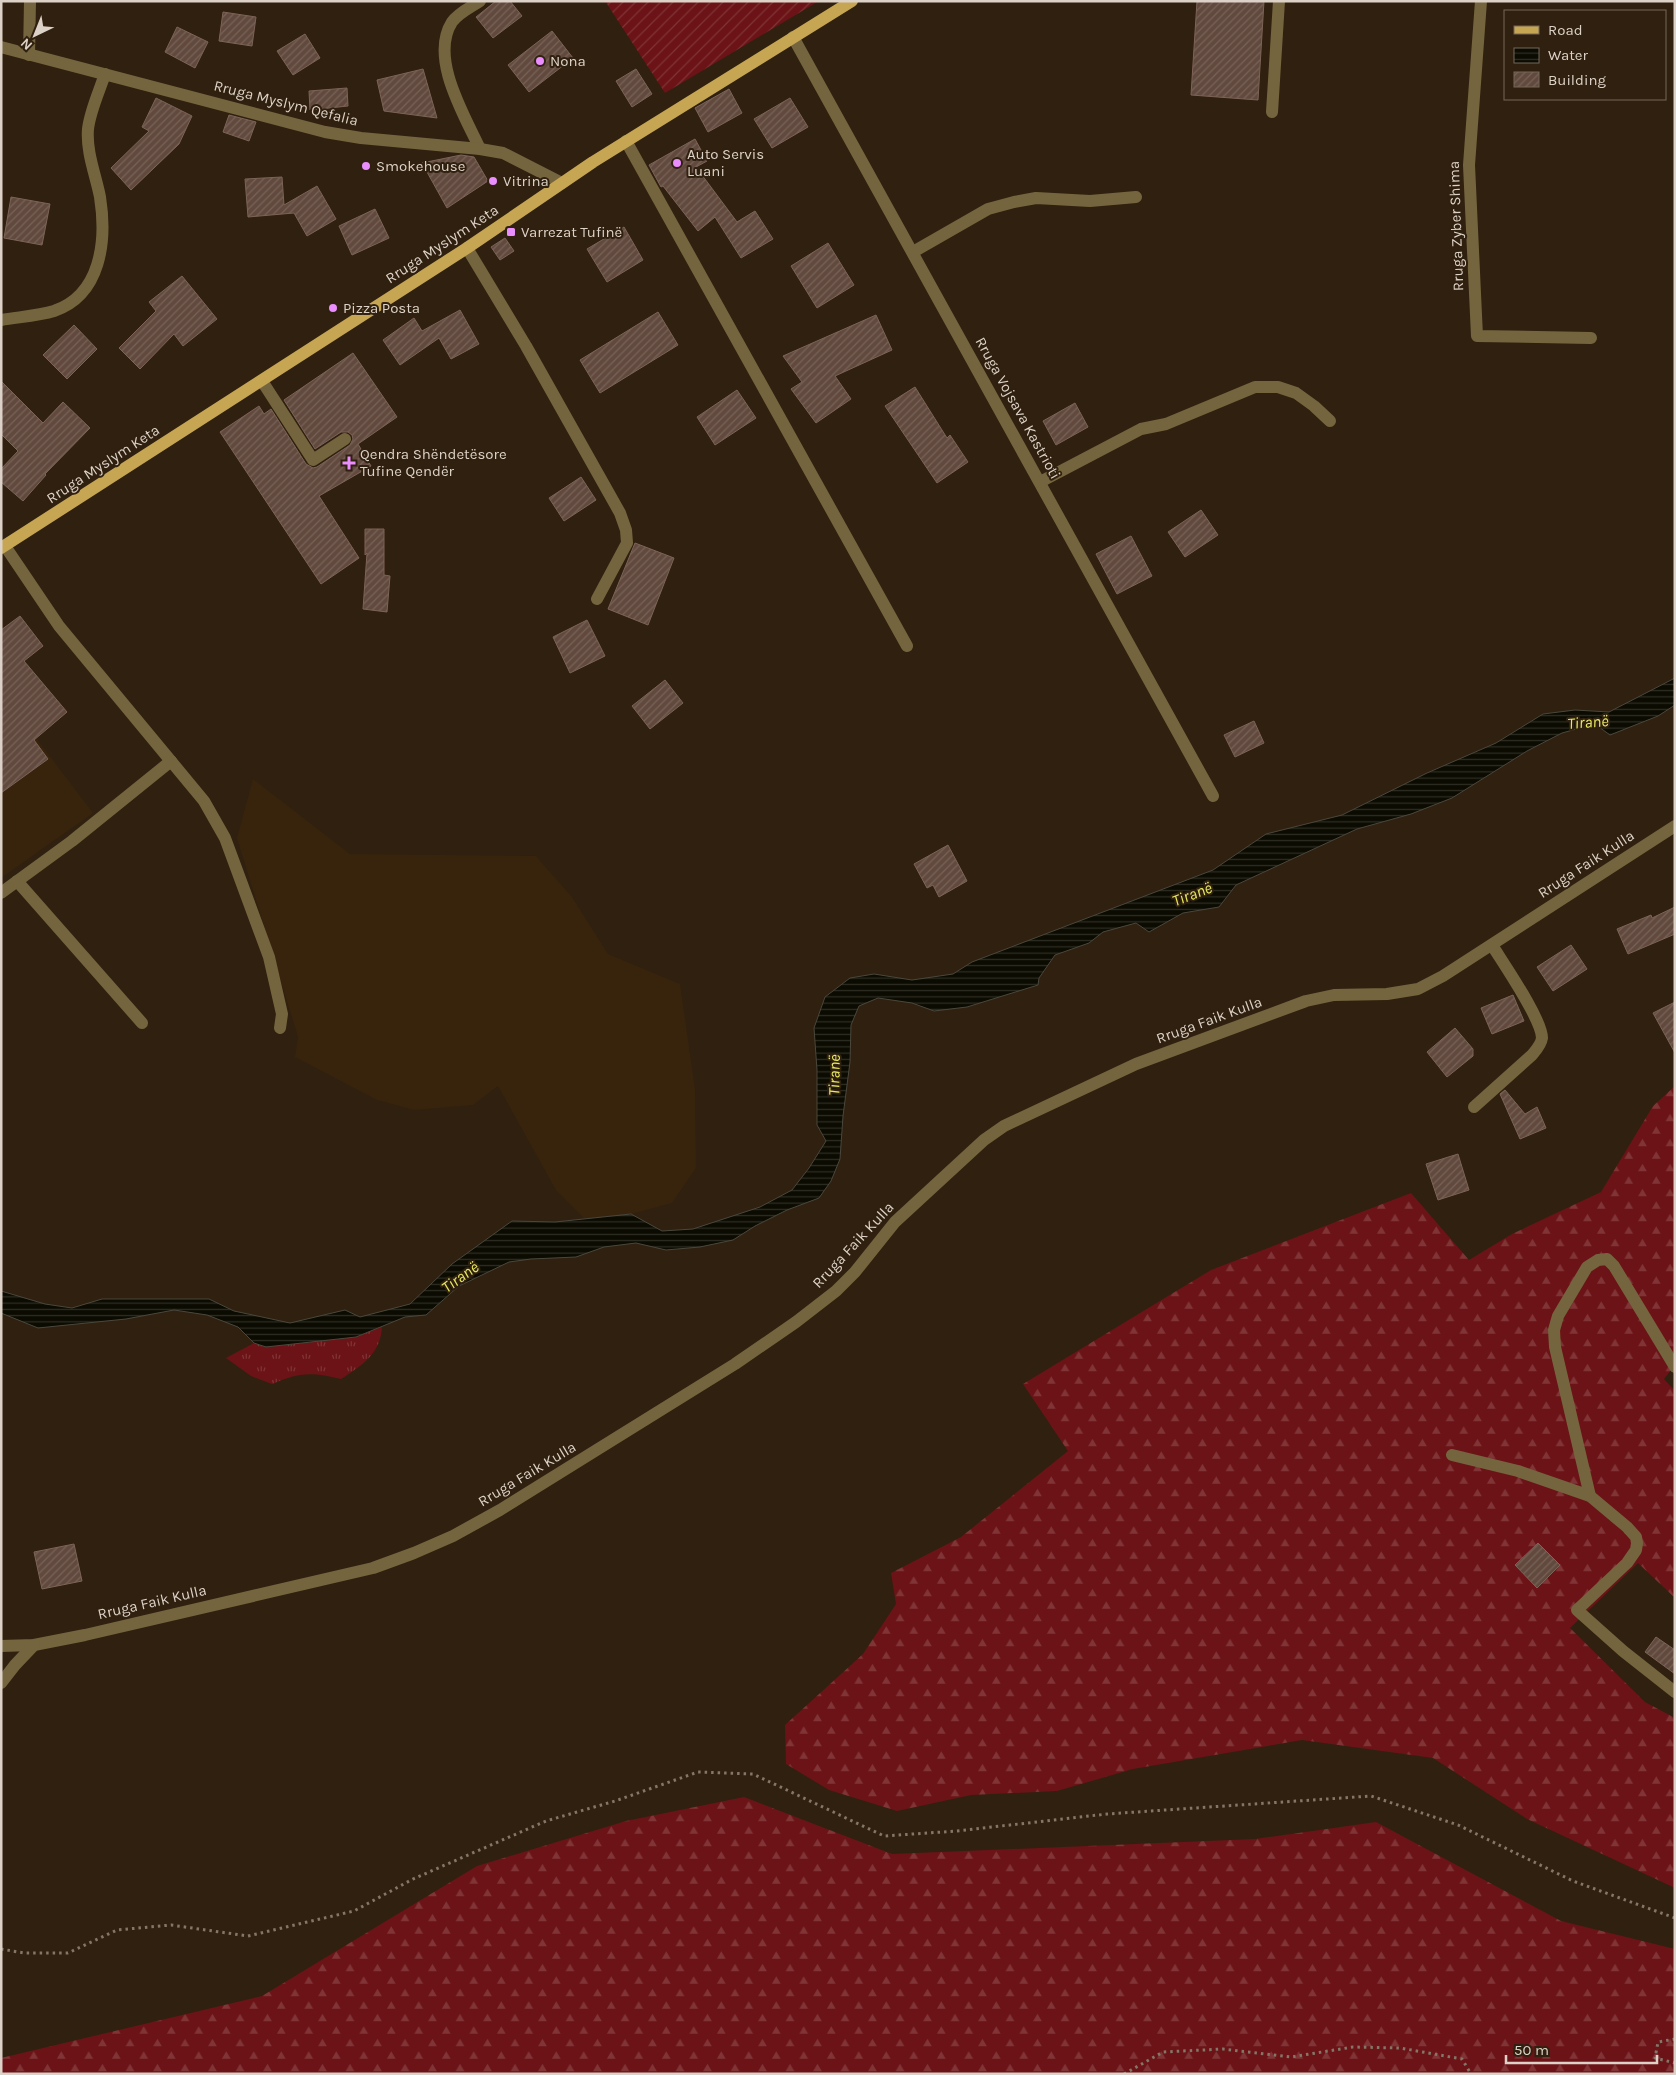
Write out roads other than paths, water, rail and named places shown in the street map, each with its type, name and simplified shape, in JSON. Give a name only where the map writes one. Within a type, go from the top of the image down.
[{"type":"main road","name":"Rruga Myslym Keta","points":[[3,547],[467,248],[626,141],[852,1]]},
{"type":"street","points":[[29,55],[30,1]]},
{"type":"street","points":[[480,1],[452,21],[446,37],[445,56],[449,78],[456,98],[480,149]]},
{"type":"street","points":[[1272,112],[1279,1]]},
{"type":"street","name":"Rruga Zyber Shima","points":[[1481,1],[1469,165],[1477,336],[1591,338]]},
{"type":"street","name":"Rruga Vojsava Kastrioti","points":[[793,37],[1213,796]]},
{"type":"street","name":"Rruga Myslym Qefalia","points":[[1,47],[325,132],[361,138],[480,149],[502,153],[562,183]]},
{"type":"street","points":[[1,320],[53,311],[71,304],[84,292],[94,276],[101,253],[102,227],[100,199],[88,129],[105,74]]},
{"type":"street","points":[[626,141],[907,646]]},
{"type":"street","points":[[913,252],[988,209],[1014,202],[1036,198],[1090,201],[1136,197]]},
{"type":"street","points":[[467,248],[526,346],[620,513],[626,530],[627,544],[597,599]]},
{"type":"street","points":[[262,381],[313,460],[345,439]]},
{"type":"street","points":[[1040,482],[1141,429],[1166,424],[1255,387],[1278,387],[1296,393],[1330,421]]},
{"type":"street","points":[[3,547],[59,626],[204,801],[225,838],[269,957],[282,1014],[280,1028]]},
{"type":"street","points":[[1,893],[72,841],[171,761]]},
{"type":"street","name":"Rruga Faik Kulla","points":[[1,1646],[34,1645],[85,1635],[373,1568],[453,1536],[500,1510],[652,1416],[735,1364],[796,1322],[836,1291],[855,1272],[895,1222],[984,1140],[1004,1126],[1136,1064],[1306,1001],[1334,995],[1387,994],[1418,989],[1443,976],[1675,826]]},
{"type":"street","points":[[17,881],[142,1023]]},
{"type":"street","points":[[1474,1107],[1532,1055],[1539,1047],[1542,1038],[1527,1003],[1492,944]]},
{"type":"street","points":[[1590,1496],[1555,1347],[1554,1330],[1558,1316],[1587,1267],[1598,1260],[1607,1259],[1614,1266],[1675,1367]]},
{"type":"street","points":[[1452,1455],[1518,1471],[1590,1496],[1627,1527],[1636,1537],[1636,1550],[1627,1563],[1577,1610],[1623,1651],[1675,1692]]},
{"type":"street","points":[[1,1683],[34,1645]]},
{"type":"water","name":"Tiranë","points":[[1675,678],[1675,705],[1658,716],[1610,735],[1599,727],[1587,726],[1562,733],[1527,751],[1452,798],[1411,814],[1357,829],[1236,885],[1219,907],[1183,913],[1149,932],[1136,923],[1103,932],[1089,943],[1055,955],[1039,978],[1038,985],[967,1007],[934,1011],[912,1003],[878,998],[859,1006],[851,1025],[850,1062],[840,1159],[831,1181],[819,1198],[787,1210],[755,1226],[733,1240],[700,1247],[666,1250],[636,1243],[604,1247],[576,1257],[509,1262],[459,1286],[426,1315],[405,1317],[356,1337],[266,1347],[254,1343],[238,1327],[207,1315],[174,1310],[126,1319],[38,1328],[1,1313],[1,1291],[45,1304],[72,1308],[102,1299],[209,1299],[234,1311],[290,1323],[345,1310],[360,1317],[410,1304],[452,1264],[512,1221],[555,1222],[631,1214],[662,1231],[693,1229],[760,1207],[792,1190],[826,1141],[817,1125],[817,1070],[814,1028],[825,997],[850,978],[874,974],[912,980],[953,974],[972,962],[1213,870],[1266,834],[1342,815],[1427,773],[1496,743],[1543,714],[1575,710],[1609,712]]},
{"type":"place","name":"Nona","points":[[540,61]]},
{"type":"place","name":"Auto Servis Luani","points":[[677,163]]},
{"type":"place","name":"Smokehouse","points":[[366,166]]},
{"type":"place","name":"Vitrina","points":[[493,181]]},
{"type":"place","name":"Varrezat Tufinë","points":[[511,232]]},
{"type":"place","name":"Pizza Posta","points":[[333,308]]},
{"type":"place","name":"Qendra Shëndetësore Tufine Qendër","points":[[349,463]]}]
